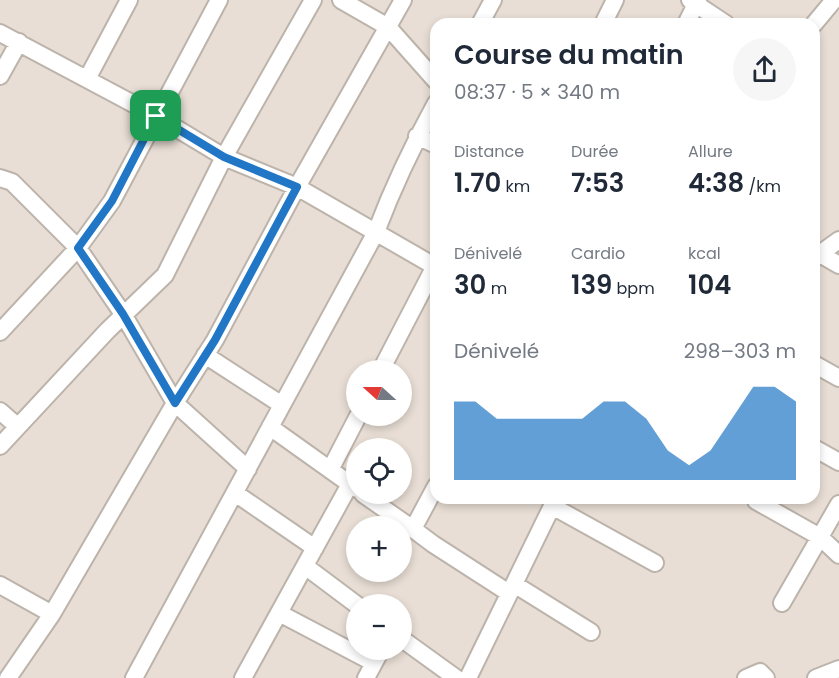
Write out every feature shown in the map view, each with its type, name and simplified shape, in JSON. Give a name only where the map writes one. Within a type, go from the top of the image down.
[{"type":"street","points":[[0,332],[78,248],[112,201],[219,0]]},
{"type":"street","points":[[0,446],[123,314],[165,275],[224,157],[313,0]]},
{"type":"street","points":[[341,0],[388,27],[430,74]]},
{"type":"street","points":[[8,678],[52,614],[205,355],[403,0]]},
{"type":"street","points":[[483,18],[493,0]]},
{"type":"street","points":[[606,18],[615,0]]},
{"type":"street","points":[[819,18],[834,0]]},
{"type":"street","points":[[688,18],[695,1],[718,18]]},
{"type":"street","points":[[87,79],[124,2]]},
{"type":"street","points":[[0,33],[156,116],[224,157],[297,187],[430,264]]},
{"type":"street","points":[[0,76],[19,42]]},
{"type":"street","points":[[134,678],[376,232],[391,192],[430,113]]},
{"type":"street","points":[[417,136],[430,143]]},
{"type":"street","points":[[0,178],[12,182],[78,248],[123,314],[175,403],[248,469]]},
{"type":"street","points":[[820,254],[839,240]]},
{"type":"street","points":[[820,257],[839,265]]},
{"type":"street","points":[[386,360],[430,278]]},
{"type":"street","points":[[205,355],[282,405]]},
{"type":"street","points":[[820,367],[839,378]]},
{"type":"street","points":[[0,411],[17,426]]},
{"type":"street","points":[[330,470],[353,426]]},
{"type":"street","points":[[270,427],[346,482]]},
{"type":"street","points":[[820,451],[839,462]]},
{"type":"street","points":[[235,493],[315,548]]},
{"type":"street","points":[[413,529],[430,497]]},
{"type":"street","points":[[243,678],[304,566],[346,503]]},
{"type":"street","points":[[377,504],[433,544],[591,632]]},
{"type":"street","points":[[468,678],[553,504]]},
{"type":"street","points":[[557,504],[655,563]]},
{"type":"street","points":[[761,504],[820,537],[839,555]]},
{"type":"street","points":[[782,603],[839,504]]},
{"type":"street","points":[[304,566],[346,597]]},
{"type":"street","points":[[0,585],[52,614]]},
{"type":"street","points":[[279,613],[374,664]]},
{"type":"street","points":[[412,646],[456,678]]},
{"type":"street","points":[[816,678],[839,669]]},
{"type":"street","points":[[746,678],[760,672],[766,678]]},
{"type":"route","points":[[156,116],[224,157],[297,187],[215,340],[175,403],[123,314],[78,248],[112,201],[156,116]]}]
